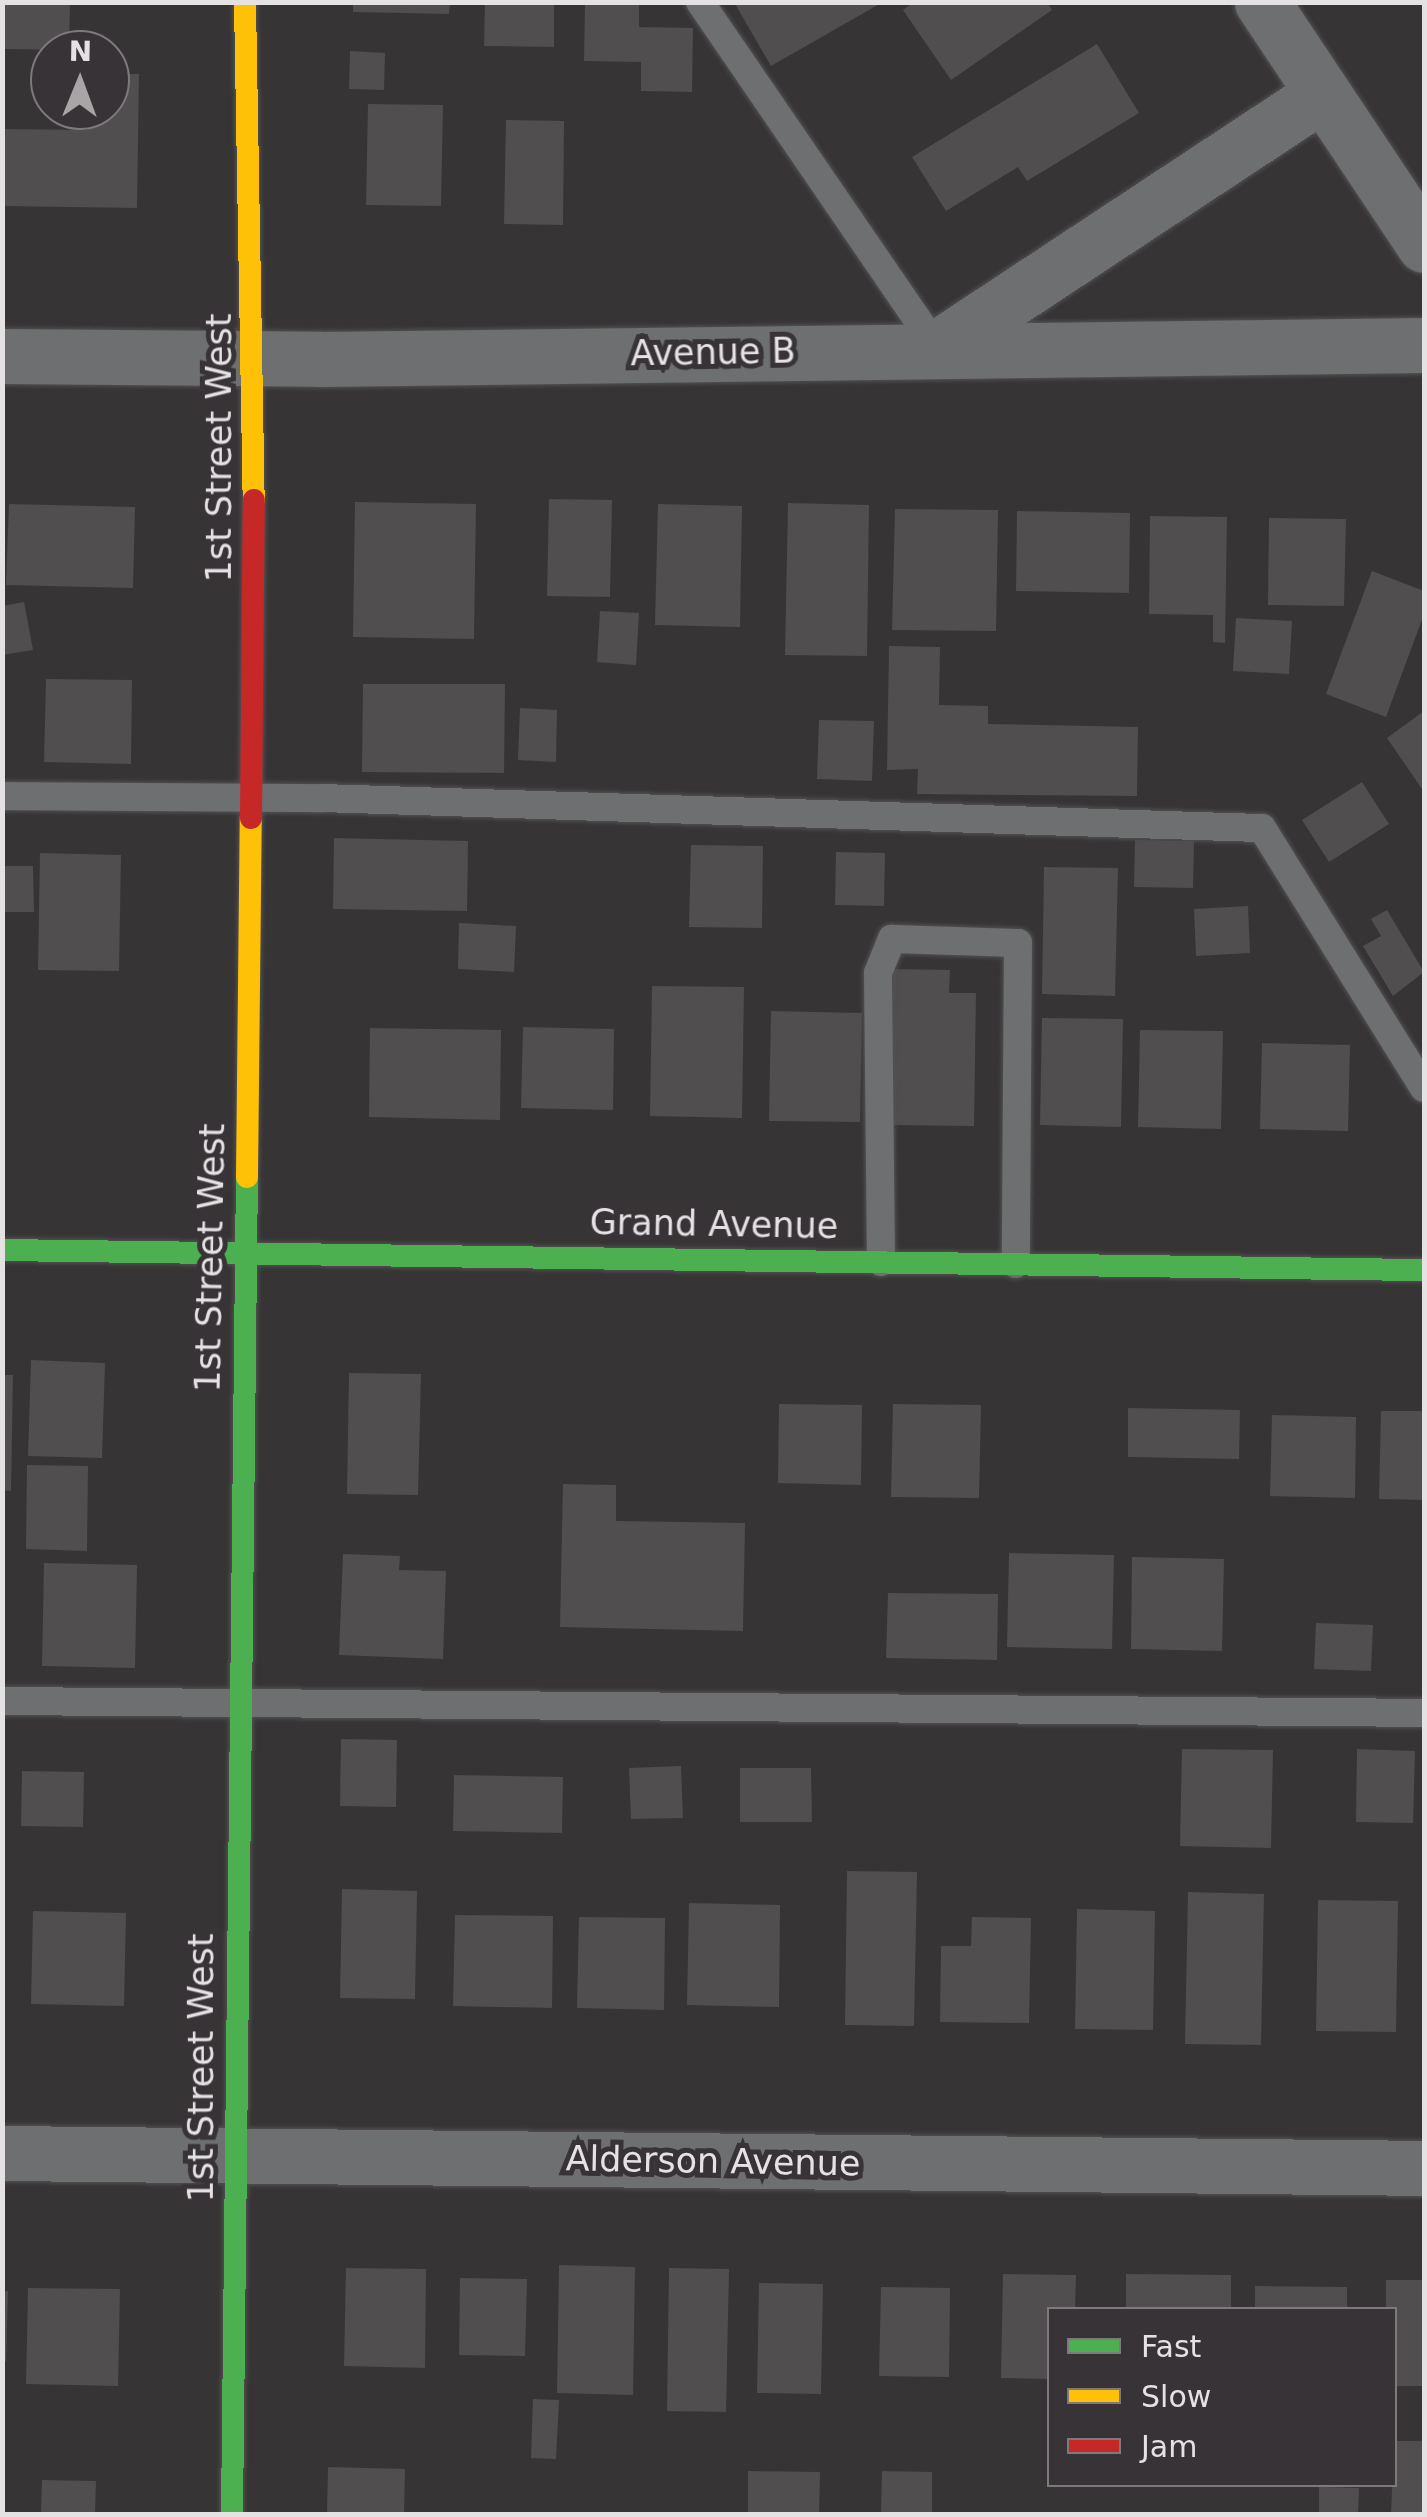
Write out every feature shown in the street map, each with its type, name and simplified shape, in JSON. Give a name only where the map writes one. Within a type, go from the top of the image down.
[{"type":"street","name":"1st Street West","points":[[232,2514],[236,1703],[246,1252],[256,358],[245,2]]},
{"type":"street","points":[[1262,2],[1424,245]]},
{"type":"street","points":[[936,348],[1321,95]]},
{"type":"street","name":"Avenue B","points":[[2,356],[256,358],[1424,345]]},
{"type":"street","name":"Grand Avenue","points":[[2,1250],[1424,1270]]},
{"type":"street","name":"Alderson Avenue","points":[[2,2153],[1424,2168]]},
{"type":"lane","points":[[700,2],[936,348]]},
{"type":"lane","points":[[2,796],[252,796],[1262,828],[1424,1088]]},
{"type":"lane","points":[[881,1262],[878,973],[892,940],[1018,942],[1016,1264]]},
{"type":"lane","points":[[2,1701],[1424,1712]]},
{"type":"building","points":[[5,2],[70,2],[69,30],[30,30],[30,49],[4,49]]},
{"type":"building","points":[[353,2],[450,2],[449,14],[353,12]]},
{"type":"building","points":[[485,2],[554,2],[554,47],[484,46]]},
{"type":"building","points":[[585,2],[639,2],[639,27],[693,28],[692,92],[641,91],[641,62],[584,61]]},
{"type":"building","points":[[734,2],[883,2],[771,66]]},
{"type":"building","points":[[914,2],[1047,2],[1052,10],[951,80],[903,10]]},
{"type":"building","points":[[1097,44],[1139,113],[1027,181],[1018,167],[946,211],[912,157]]},
{"type":"building","points":[[350,51],[385,53],[384,90],[349,89]]},
{"type":"building","points":[[130,74],[139,74],[137,208],[2,206],[2,129],[130,130]]},
{"type":"building","points":[[368,104],[443,105],[441,206],[366,205]]},
{"type":"building","points":[[506,120],[564,121],[563,225],[504,224]]},
{"type":"building","points":[[549,499],[612,500],[610,597],[547,596]]},
{"type":"building","points":[[355,502],[476,504],[474,639],[353,637]]},
{"type":"building","points":[[788,503],[869,505],[867,656],[785,655]]},
{"type":"building","points":[[9,504],[135,507],[133,588],[6,585]]},
{"type":"building","points":[[658,504],[742,506],[740,627],[655,625]]},
{"type":"building","points":[[895,509],[998,510],[996,631],[892,630]]},
{"type":"building","points":[[1017,511],[1130,513],[1129,593],[1016,591]]},
{"type":"building","points":[[1150,516],[1227,517],[1225,643],[1213,642],[1213,615],[1149,614]]},
{"type":"building","points":[[1269,518],[1346,519],[1344,606],[1268,605]]},
{"type":"building","points":[[1372,571],[1424,591],[1424,614],[1386,717],[1326,694]]},
{"type":"building","points":[[24,602],[33,650],[2,655],[2,606]]},
{"type":"building","points":[[600,611],[639,613],[636,665],[597,662]]},
{"type":"building","points":[[1236,618],[1292,621],[1289,674],[1233,671]]},
{"type":"building","points":[[889,646],[940,647],[939,705],[988,706],[988,724],[1138,727],[1137,796],[917,794],[918,769],[887,770]]},
{"type":"building","points":[[46,679],[132,680],[131,764],[44,762]]},
{"type":"building","points":[[363,684],[505,684],[504,773],[362,772]]},
{"type":"building","points":[[520,708],[557,710],[556,762],[518,760]]},
{"type":"building","points":[[1424,711],[1424,792],[1387,738]]},
{"type":"building","points":[[819,720],[874,721],[872,781],[817,779]]},
{"type":"building","points":[[1362,782],[1389,824],[1329,862],[1302,820]]},
{"type":"building","points":[[334,838],[468,841],[467,911],[333,909]]},
{"type":"building","points":[[1135,840],[1194,841],[1193,888],[1134,887]]},
{"type":"building","points":[[691,845],[763,846],[762,928],[689,927]]},
{"type":"building","points":[[836,852],[885,853],[884,906],[835,905]]},
{"type":"building","points":[[40,853],[121,855],[119,971],[38,970]]},
{"type":"building","points":[[2,866],[33,866],[34,912],[2,912]]},
{"type":"building","points":[[1044,867],[1118,868],[1115,996],[1042,994]]},
{"type":"building","points":[[1248,906],[1250,953],[1196,956],[1194,909]]},
{"type":"building","points":[[1387,910],[1424,972],[1393,996],[1363,946],[1381,936],[1371,919]]},
{"type":"building","points":[[459,923],[516,926],[514,972],[458,969]]},
{"type":"building","points":[[893,969],[950,970],[949,993],[976,993],[974,1126],[891,1125]]},
{"type":"building","points":[[652,986],[744,987],[742,1118],[650,1116]]},
{"type":"building","points":[[771,1011],[862,1013],[860,1122],[769,1121]]},
{"type":"building","points":[[1042,1018],[1123,1019],[1121,1127],[1040,1125]]},
{"type":"building","points":[[523,1027],[614,1029],[613,1110],[521,1108]]},
{"type":"building","points":[[370,1028],[501,1030],[500,1120],[369,1117]]},
{"type":"building","points":[[1140,1030],[1223,1031],[1221,1129],[1138,1127]]},
{"type":"building","points":[[1262,1043],[1350,1045],[1348,1131],[1260,1129]]},
{"type":"building","points":[[31,1360],[105,1363],[102,1458],[28,1456]]},
{"type":"building","points":[[349,1373],[421,1374],[418,1495],[347,1494]]},
{"type":"building","points":[[2,1375],[13,1375],[11,1491],[2,1490]]},
{"type":"building","points":[[779,1404],[862,1405],[861,1485],[778,1483]]},
{"type":"building","points":[[893,1404],[981,1405],[979,1498],[891,1497]]},
{"type":"building","points":[[1128,1408],[1240,1410],[1239,1459],[1128,1457]]},
{"type":"building","points":[[1381,1411],[1424,1411],[1424,1500],[1379,1499]]},
{"type":"building","points":[[1272,1415],[1356,1417],[1355,1498],[1270,1496]]},
{"type":"building","points":[[27,1465],[88,1466],[87,1551],[26,1549]]},
{"type":"building","points":[[563,1484],[616,1485],[616,1521],[745,1523],[743,1631],[560,1627]]},
{"type":"building","points":[[1009,1553],[1114,1555],[1112,1649],[1007,1647]]},
{"type":"building","points":[[343,1554],[400,1556],[399,1570],[446,1571],[443,1659],[339,1655]]},
{"type":"building","points":[[1132,1557],[1224,1559],[1222,1651],[1131,1649]]},
{"type":"building","points":[[44,1563],[137,1565],[135,1668],[42,1666]]},
{"type":"building","points":[[888,1593],[998,1594],[997,1660],[886,1658]]},
{"type":"building","points":[[1316,1623],[1373,1625],[1371,1671],[1314,1669]]},
{"type":"building","points":[[341,1739],[397,1740],[396,1807],[340,1806]]},
{"type":"building","points":[[1182,1749],[1273,1750],[1271,1848],[1180,1846]]},
{"type":"building","points":[[1357,1749],[1415,1751],[1413,1823],[1356,1822]]},
{"type":"building","points":[[681,1766],[683,1818],[631,1819],[629,1768]]},
{"type":"building","points":[[740,1768],[811,1768],[812,1822],[740,1822]]},
{"type":"building","points":[[22,1771],[84,1772],[83,1827],[21,1826]]},
{"type":"building","points":[[454,1775],[563,1777],[562,1833],[453,1831]]},
{"type":"building","points":[[847,1871],[917,1872],[914,2026],[845,2025]]},
{"type":"building","points":[[342,1889],[417,1891],[415,1999],[340,1998]]},
{"type":"building","points":[[1188,1892],[1264,1894],[1261,2045],[1185,2044]]},
{"type":"building","points":[[1318,1900],[1398,1901],[1396,2032],[1316,2031]]},
{"type":"building","points":[[689,1903],[780,1905],[779,2007],[687,2005]]},
{"type":"building","points":[[1077,1909],[1155,1911],[1153,2030],[1075,2029]]},
{"type":"building","points":[[33,1911],[126,1913],[124,2006],[31,2004]]},
{"type":"building","points":[[455,1915],[553,1916],[552,2008],[453,2006]]},
{"type":"building","points":[[579,1917],[665,1918],[664,2010],[577,2008]]},
{"type":"building","points":[[972,1917],[1031,1918],[1029,2023],[940,2022],[941,1946],[971,1946]]},
{"type":"building","points":[[559,2265],[635,2267],[633,2395],[557,2393]]},
{"type":"building","points":[[346,2268],[426,2269],[425,2368],[344,2366]]},
{"type":"building","points":[[669,2268],[729,2269],[726,2412],[667,2411]]},
{"type":"building","points":[[1003,2274],[1076,2275],[1075,2307],[1047,2307],[1047,2379],[1001,2378]]},
{"type":"building","points":[[1126,2274],[1231,2275],[1231,2307],[1126,2307]]},
{"type":"building","points":[[460,2278],[527,2279],[525,2356],[459,2355]]},
{"type":"building","points":[[1386,2280],[1424,2280],[1424,2386],[1397,2386],[1397,2307],[1386,2307]]},
{"type":"building","points":[[759,2283],[823,2284],[821,2394],[757,2393]]},
{"type":"building","points":[[1255,2286],[1347,2287],[1347,2307],[1255,2307]]},
{"type":"building","points":[[881,2287],[950,2288],[949,2377],[879,2376]]},
{"type":"building","points":[[28,2288],[120,2289],[118,2386],[26,2384]]},
{"type":"building","points":[[2,2291],[8,2291],[6,2361],[2,2361]]},
{"type":"building","points":[[533,2399],[559,2400],[556,2459],[531,2458]]},
{"type":"building","points":[[1397,2441],[1424,2441],[1424,2514],[1391,2514],[1392,2487],[1397,2487]]},
{"type":"building","points":[[328,2467],[405,2469],[404,2514],[327,2514]]},
{"type":"building","points":[[748,2471],[820,2472],[819,2514],[748,2514]]},
{"type":"building","points":[[882,2471],[932,2472],[932,2514],[881,2514]]},
{"type":"building","points":[[42,2480],[96,2481],[95,2514],[41,2514]]},
{"type":"building","points":[[1319,2487],[1359,2488],[1358,2514],[1319,2514]]},
{"type":"traffic: fast","points":[[232,2514],[247,1177]]},
{"type":"traffic: fast","points":[[2,1250],[1424,1270]]},
{"type":"traffic: slow","points":[[245,2],[254,500]]},
{"type":"traffic: slow","points":[[247,1177],[251,818]]},
{"type":"traffic: jam","points":[[251,818],[254,500]]}]
